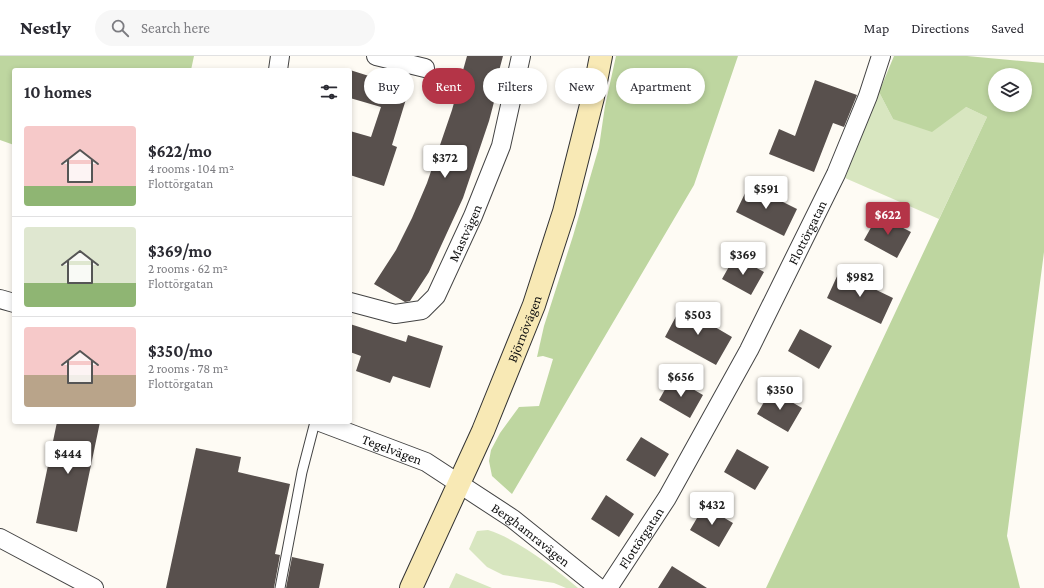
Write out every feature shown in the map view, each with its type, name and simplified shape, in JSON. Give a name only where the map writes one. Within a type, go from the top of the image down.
[{"type":"main road","name":"Björnövägen","points":[[411,588],[460,484],[534,305],[564,212],[593,97],[601,56]]},
{"type":"street","points":[[278,68],[280,56]]},
{"type":"street","points":[[376,56],[425,68]]},
{"type":"street","name":"Mastvägen","points":[[352,303],[395,314],[422,310],[436,296],[473,216],[501,146],[521,56]]},
{"type":"street","name":"Flottörgatan","points":[[608,588],[667,498],[749,350],[836,174],[868,96],[880,56]]},
{"type":"street","points":[[0,299],[12,302]]},
{"type":"street","name":"Tegelvägen","points":[[325,424],[426,462],[460,484]]},
{"type":"street","name":"Berghamravägen","points":[[460,484],[513,519],[599,588]]},
{"type":"street","points":[[0,538],[94,588]]},
{"type":"lane","points":[[280,588],[302,472],[314,424]]},
{"type":"green space","points":[[0,56],[194,56],[191,68],[12,68],[12,144],[0,140]]},
{"type":"green space","points":[[616,56],[738,56],[694,185],[512,494],[492,476],[489,461],[491,450],[500,433],[519,407],[539,406],[553,359],[543,356],[537,357],[544,326],[573,236],[599,147],[605,106],[605,104],[608,104],[608,92]]},
{"type":"green space","points":[[894,56],[967,56],[1044,63],[1044,252],[1007,536],[1020,588],[766,588],[987,117],[966,107],[932,132],[893,119],[879,92]]},
{"type":"green space","points":[[879,92],[893,119],[966,107],[987,117],[939,219],[845,178]]},
{"type":"green space","points":[[488,530],[499,534],[523,547],[547,563],[578,588],[566,588],[554,583],[503,575],[487,567],[469,549],[477,531]]},
{"type":"green space","points":[[456,573],[492,588],[449,588]]},
{"type":"building","points":[[467,56],[503,56],[500,68],[483,68],[483,104],[493,104],[463,198],[429,272],[410,301],[405,302],[374,284],[396,250],[412,218],[427,183],[454,104],[475,104],[475,68],[464,68]]},
{"type":"building","points":[[352,71],[364,74],[364,102],[352,99]]},
{"type":"building","points":[[815,80],[857,95],[844,127],[833,123],[814,172],[769,154],[779,129],[795,136]]},
{"type":"building","points":[[371,104],[405,104],[392,145],[397,147],[384,186],[352,176],[352,132],[371,137],[381,107]]},
{"type":"building","points":[[749,185],[797,209],[784,236],[736,212]]},
{"type":"building","points":[[878,215],[911,232],[897,258],[864,240]]},
{"type":"building","points":[[735,256],[764,272],[751,295],[722,279]]},
{"type":"building","points":[[839,272],[893,298],[881,324],[827,298]]},
{"type":"building","points":[[681,307],[732,337],[716,365],[665,337]]},
{"type":"building","points":[[352,325],[406,342],[408,335],[443,346],[430,388],[393,376],[390,383],[356,371],[361,356],[352,353]]},
{"type":"building","points":[[800,329],[832,346],[819,369],[788,351]]},
{"type":"building","points":[[672,377],[703,395],[690,418],[659,400]]},
{"type":"building","points":[[771,390],[802,408],[788,432],[757,414]]},
{"type":"building","points":[[57,424],[100,424],[77,532],[36,523]]},
{"type":"building","points":[[641,437],[669,454],[655,477],[626,460]]},
{"type":"building","points":[[196,448],[241,457],[238,472],[290,484],[275,554],[280,555],[274,588],[166,588]]},
{"type":"building","points":[[737,449],[769,467],[755,490],[724,472]]},
{"type":"building","points":[[606,495],[634,514],[619,537],[591,519]]},
{"type":"building","points":[[704,506],[733,523],[719,547],[690,530]]},
{"type":"building","points":[[292,557],[324,564],[319,588],[286,588]]},
{"type":"building","points":[[672,566],[707,588],[658,588]]}]
